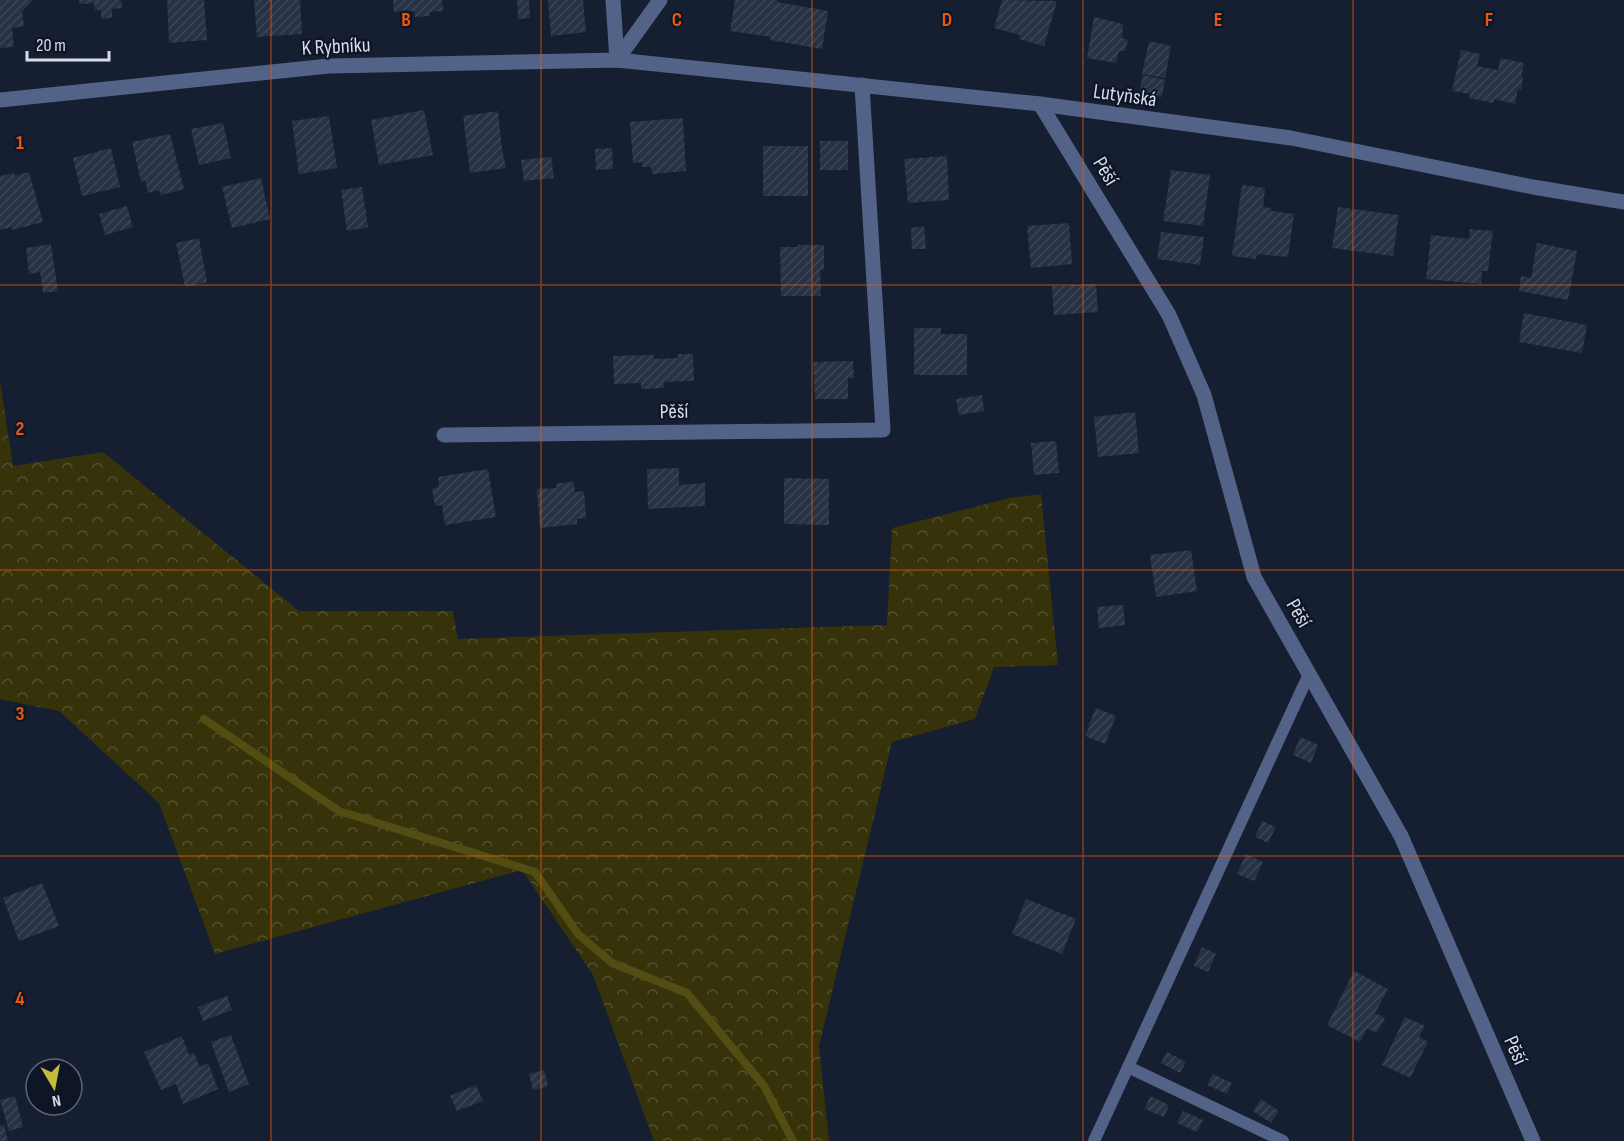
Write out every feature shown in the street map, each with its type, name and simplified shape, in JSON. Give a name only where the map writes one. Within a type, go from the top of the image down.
[{"type":"street","points":[[613,0],[616,60]]},
{"type":"street","points":[[616,60],[660,0]]},
{"type":"street","name":"Lutyňská","points":[[616,60],[1040,104],[1291,138],[1533,187],[1624,202]]},
{"type":"street","name":"K Rybníku","points":[[0,100],[329,66],[616,60]]},
{"type":"street","name":"Pěší","points":[[444,435],[883,430],[862,85]]},
{"type":"street","name":"Pěší","points":[[1040,104],[1169,315],[1204,395],[1254,577],[1401,836],[1533,1141]]},
{"type":"lane","points":[[1094,1141],[1309,674]]},
{"type":"lane","points":[[1128,1067],[1283,1141]]},
{"type":"green space","points":[[0,381],[13,466],[103,452],[299,611],[453,611],[458,639],[887,625],[892,528],[1010,498],[1041,494],[1058,665],[994,667],[975,719],[892,742],[819,1046],[829,1141],[654,1141],[593,975],[522,870],[215,954],[159,803],[59,711],[0,699]]},
{"type":"building","points":[[0,0],[33,0],[22,12],[24,26],[12,28],[14,47],[0,48]]},
{"type":"building","points":[[79,0],[121,0],[122,8],[112,9],[112,18],[101,19],[101,10],[95,10],[94,3],[80,4]]},
{"type":"building","points":[[167,0],[204,0],[207,40],[169,43]]},
{"type":"building","points":[[254,0],[300,0],[302,34],[257,37]]},
{"type":"building","points":[[393,0],[442,0],[443,11],[429,12],[430,16],[415,17],[414,11],[394,12]]},
{"type":"building","points":[[517,0],[529,0],[530,18],[518,19]]},
{"type":"building","points":[[548,0],[583,0],[586,32],[551,36]]},
{"type":"building","points":[[735,0],[777,0],[777,2],[828,11],[822,49],[770,40],[771,37],[730,31]]},
{"type":"building","points":[[1002,0],[1057,1],[1044,46],[1019,39],[1020,35],[994,28]]},
{"type":"building","points":[[1094,17],[1123,24],[1122,38],[1128,40],[1125,51],[1119,51],[1116,63],[1087,58]]},
{"type":"building","points":[[1149,41],[1171,46],[1165,78],[1142,74]]},
{"type":"building","points":[[1461,50],[1480,54],[1477,66],[1498,70],[1500,58],[1524,63],[1521,90],[1518,89],[1515,104],[1494,99],[1493,103],[1469,98],[1470,94],[1452,91]]},
{"type":"building","points":[[1143,75],[1165,80],[1162,97],[1139,93]]},
{"type":"building","points":[[424,110],[433,155],[379,165],[371,120]]},
{"type":"building","points":[[498,111],[506,168],[470,173],[463,116]]},
{"type":"building","points":[[329,116],[337,168],[299,174],[292,121]]},
{"type":"building","points":[[683,118],[686,171],[652,174],[651,167],[642,167],[642,162],[633,163],[630,122]]},
{"type":"building","points":[[223,123],[231,158],[199,165],[191,129]]},
{"type":"building","points":[[170,134],[184,189],[161,195],[159,190],[148,193],[145,180],[141,182],[132,142]]},
{"type":"building","points":[[820,141],[848,141],[848,170],[820,170]]},
{"type":"building","points":[[763,146],[808,146],[808,196],[763,196]]},
{"type":"building","points":[[111,148],[120,187],[82,196],[73,158]]},
{"type":"building","points":[[612,148],[613,169],[596,170],[595,149]]},
{"type":"building","points":[[947,156],[949,200],[908,203],[904,159]]},
{"type":"building","points":[[551,157],[554,178],[524,181],[521,160]]},
{"type":"building","points":[[1171,170],[1210,175],[1203,226],[1163,221]]},
{"type":"building","points":[[29,172],[43,222],[12,230],[12,227],[0,230],[0,176],[14,173],[15,176]]},
{"type":"building","points":[[261,178],[270,219],[232,228],[222,187]]},
{"type":"building","points":[[1242,185],[1265,188],[1263,207],[1271,208],[1271,211],[1294,214],[1288,257],[1257,254],[1256,259],[1232,256]]},
{"type":"building","points":[[362,187],[368,227],[347,231],[341,190]]},
{"type":"building","points":[[127,206],[133,227],[105,235],[99,214]]},
{"type":"building","points":[[1338,207],[1399,215],[1393,256],[1332,248]]},
{"type":"building","points":[[1069,223],[1072,264],[1031,268],[1027,226]]},
{"type":"building","points":[[924,226],[926,249],[912,249],[911,228]]},
{"type":"building","points":[[1470,229],[1493,231],[1488,271],[1482,271],[1481,284],[1426,279],[1431,235],[1469,239]]},
{"type":"building","points":[[1161,232],[1204,237],[1200,265],[1157,259]]},
{"type":"building","points":[[199,238],[207,282],[185,287],[176,243]]},
{"type":"building","points":[[1537,243],[1577,251],[1568,300],[1519,291],[1521,276],[1531,278]]},
{"type":"building","points":[[51,244],[58,291],[43,293],[40,272],[29,274],[26,248]]},
{"type":"building","points":[[798,245],[824,245],[824,270],[820,270],[821,296],[781,296],[780,247],[798,247]]},
{"type":"building","points":[[1096,284],[1098,312],[1054,315],[1052,286]]},
{"type":"building","points":[[1524,313],[1587,325],[1582,353],[1519,342]]},
{"type":"building","points":[[914,328],[941,328],[941,334],[967,334],[967,375],[914,375]]},
{"type":"building","points":[[678,354],[693,354],[694,381],[664,382],[664,388],[641,389],[641,383],[614,384],[613,356],[654,355],[654,359],[678,358]]},
{"type":"building","points":[[853,361],[854,378],[848,378],[848,399],[815,399],[813,362]]},
{"type":"building","points":[[982,395],[984,411],[959,415],[956,399]]},
{"type":"building","points":[[1135,412],[1139,453],[1098,457],[1094,417]]},
{"type":"building","points":[[1056,441],[1059,473],[1034,475],[1031,443]]},
{"type":"building","points":[[679,468],[679,485],[705,483],[705,506],[648,509],[647,469]]},
{"type":"building","points":[[488,469],[496,517],[445,525],[442,505],[435,506],[432,489],[439,487],[438,477]]},
{"type":"building","points":[[784,478],[829,479],[829,525],[784,524]]},
{"type":"building","points":[[574,482],[575,492],[584,491],[586,518],[577,519],[577,524],[540,528],[537,489],[556,488],[557,483]]},
{"type":"building","points":[[1191,550],[1197,591],[1156,597],[1150,555]]},
{"type":"building","points":[[1123,605],[1125,625],[1099,628],[1097,607]]},
{"type":"building","points":[[1096,708],[1116,716],[1105,744],[1085,736],[1090,725],[1087,724]]},
{"type":"building","points":[[1300,737],[1318,745],[1311,763],[1293,755]]},
{"type":"building","points":[[1262,821],[1276,827],[1268,843],[1255,837]]},
{"type":"building","points":[[1246,854],[1263,862],[1254,881],[1237,874]]},
{"type":"building","points":[[42,883],[59,926],[19,941],[3,898]]},
{"type":"building","points":[[1026,899],[1076,919],[1062,954],[1012,934]]},
{"type":"building","points":[[1202,947],[1216,954],[1208,972],[1194,966]]},
{"type":"building","points":[[1354,971],[1388,989],[1375,1013],[1385,1018],[1377,1033],[1367,1029],[1360,1042],[1327,1025]]},
{"type":"building","points":[[227,996],[232,1010],[203,1021],[198,1007]]},
{"type":"building","points":[[1405,1017],[1425,1026],[1419,1037],[1428,1042],[1410,1078],[1382,1065]]},
{"type":"building","points":[[231,1035],[249,1084],[229,1092],[211,1042]]},
{"type":"building","points":[[182,1036],[189,1055],[194,1053],[200,1067],[208,1063],[218,1089],[183,1104],[176,1084],[161,1090],[144,1052]]},
{"type":"building","points":[[1167,1052],[1186,1062],[1180,1073],[1161,1063]]},
{"type":"building","points":[[544,1070],[548,1086],[533,1090],[529,1074]]},
{"type":"building","points":[[1213,1074],[1232,1083],[1227,1094],[1207,1085]]},
{"type":"building","points":[[476,1085],[483,1101],[457,1111],[450,1096]]},
{"type":"building","points":[[15,1096],[23,1127],[9,1131],[0,1100]]},
{"type":"building","points":[[1150,1096],[1169,1105],[1164,1117],[1145,1109]]},
{"type":"building","points":[[1261,1099],[1279,1111],[1271,1123],[1253,1111]]},
{"type":"building","points":[[1183,1111],[1203,1120],[1197,1132],[1177,1123]]},
{"type":"building","points":[[4,1125],[8,1141],[0,1141],[0,1126]]},
{"type":"waterway","points":[[204,719],[339,811],[535,872],[578,934],[612,963],[687,993],[764,1086],[793,1141]]}]
